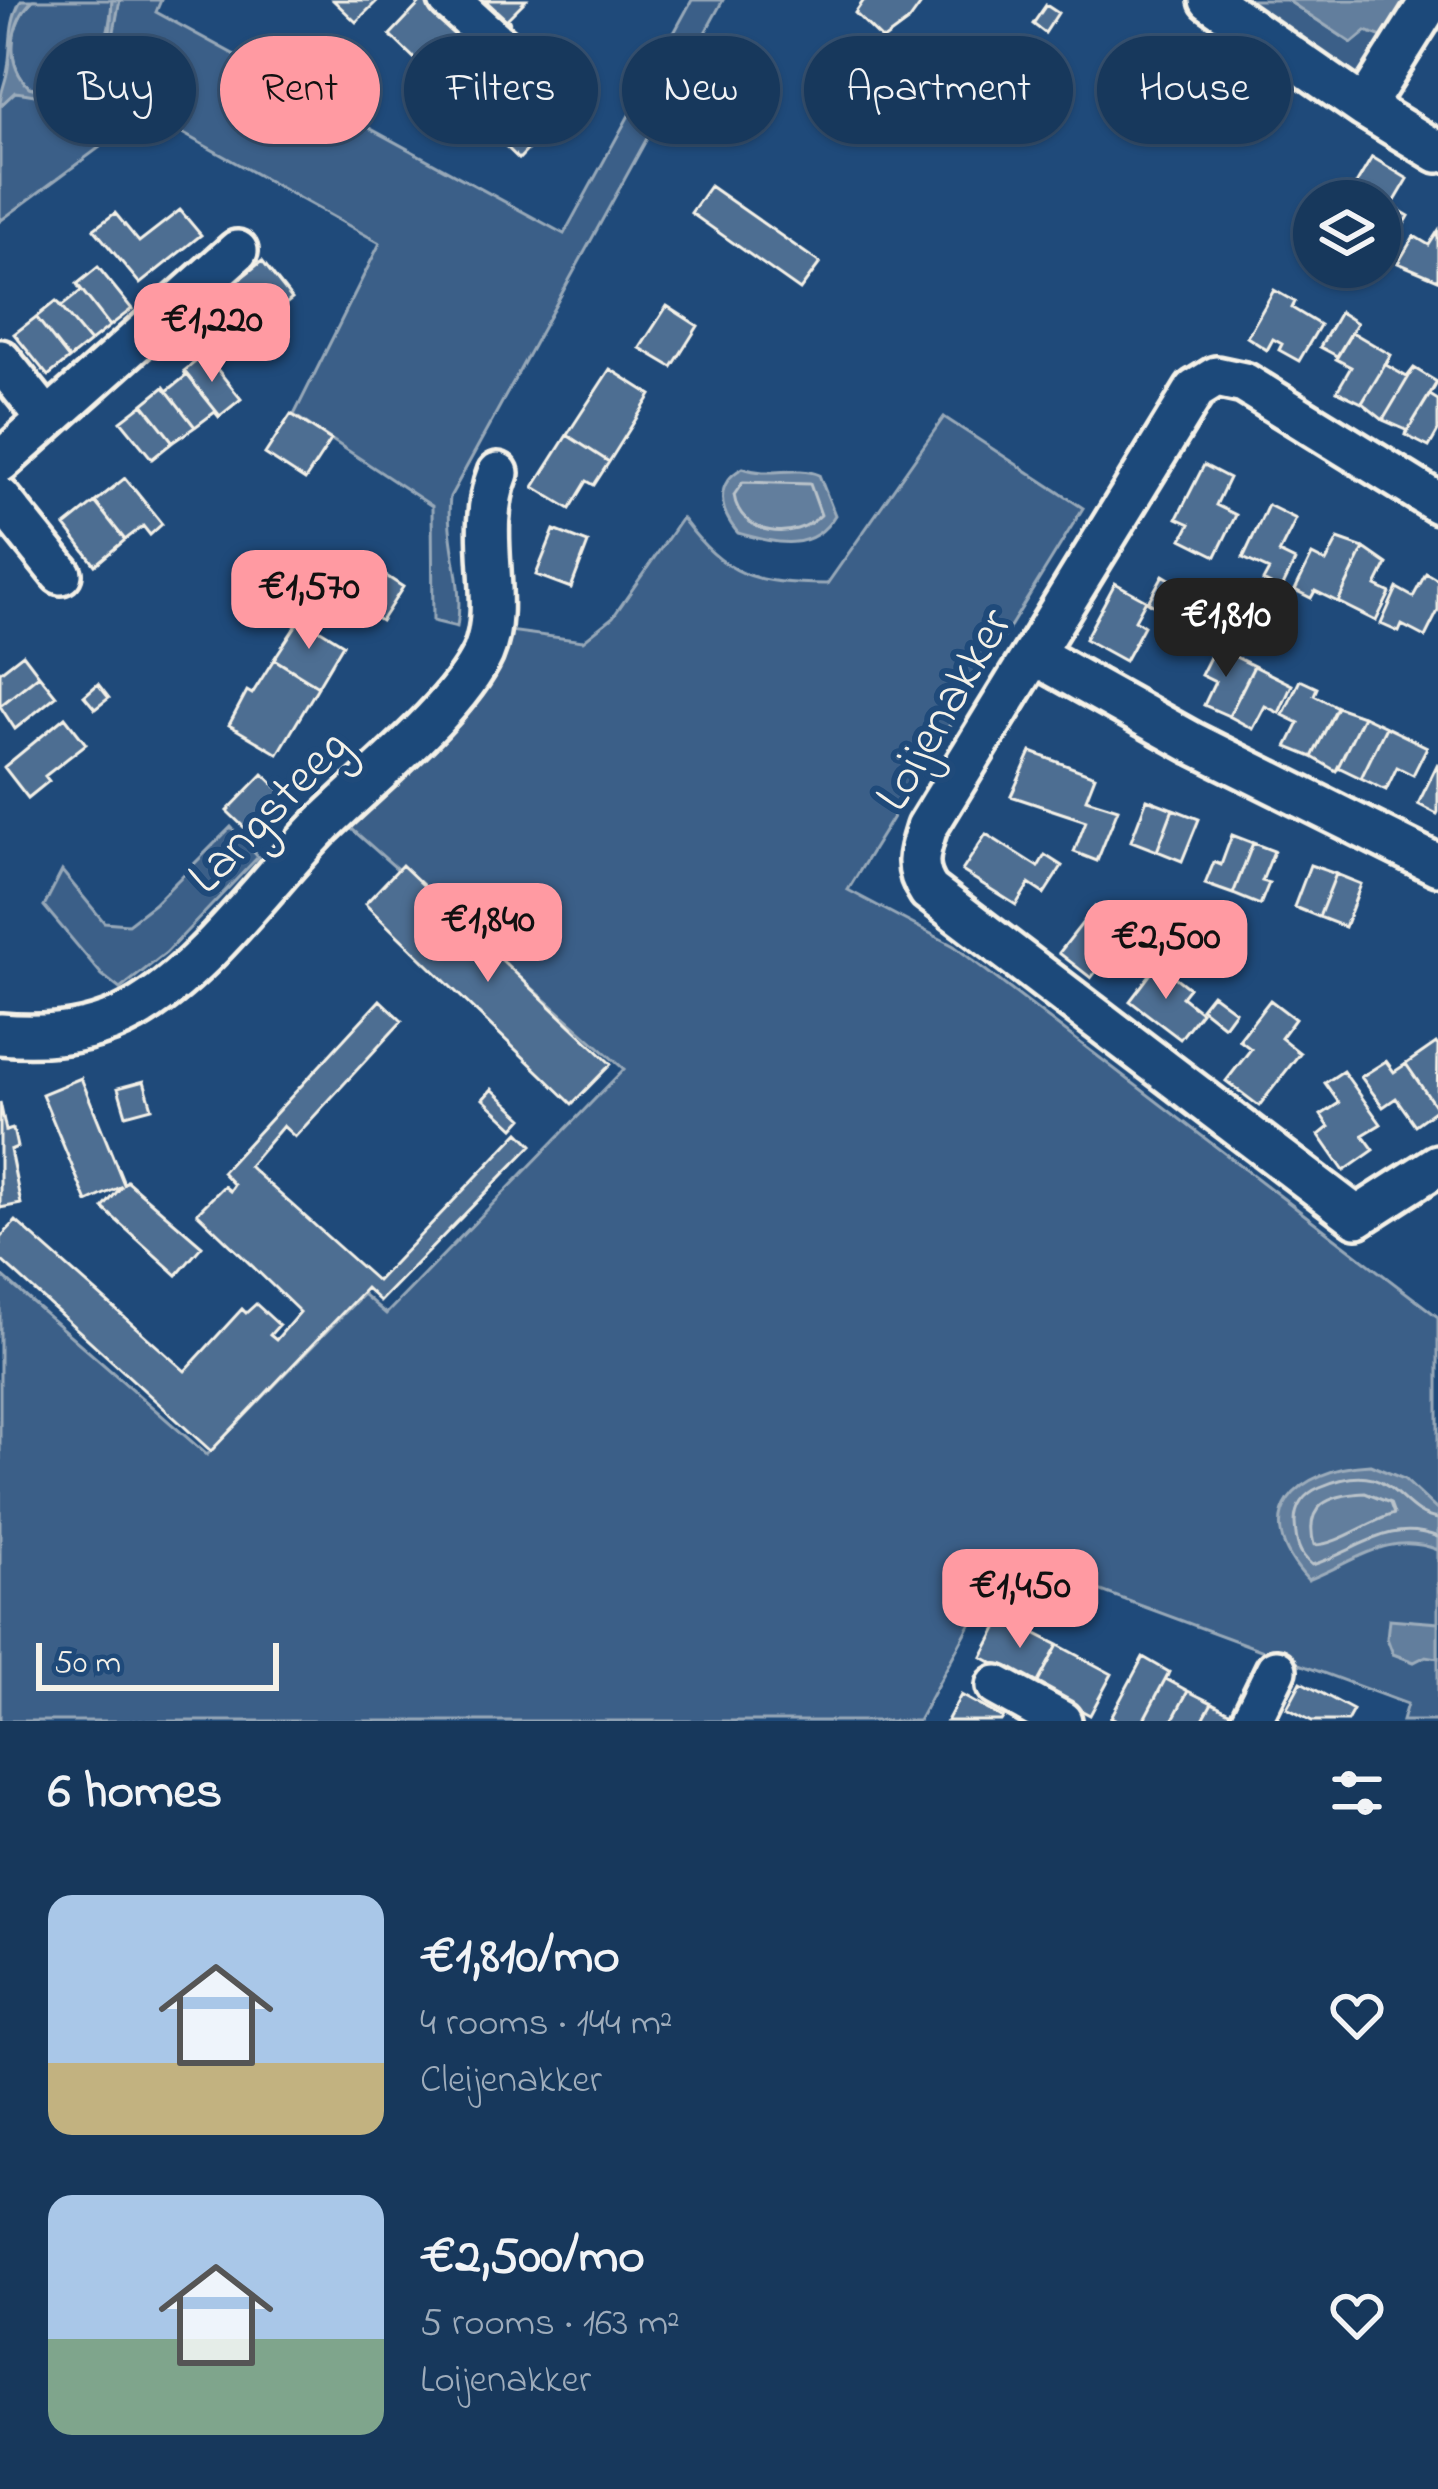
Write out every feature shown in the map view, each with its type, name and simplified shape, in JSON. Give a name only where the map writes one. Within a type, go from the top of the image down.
[{"type":"street","points":[[449,0],[489,36]]},
{"type":"street","points":[[1210,0],[1364,107],[1438,152]]},
{"type":"street","points":[[1364,107],[1431,0]]},
{"type":"street","points":[[0,462],[238,251]]},
{"type":"street","points":[[0,360],[46,419]]},
{"type":"street","name":"Loijenakker","points":[[1438,503],[1244,383],[1216,377],[1196,390],[927,827],[918,855],[918,876],[929,891],[1357,1217],[1438,1165]]},
{"type":"street","name":"Langsteeg","points":[[0,1034],[38,1037],[85,1030],[132,1012],[176,980],[458,691],[484,650],[490,599],[485,520],[499,473]]},
{"type":"street","points":[[0,498],[61,574]]},
{"type":"street","points":[[1035,655],[1193,743],[1438,865]]},
{"type":"street","points":[[1252,1721],[1276,1670]]},
{"type":"street","points":[[997,1687],[1061,1721]]},
{"type":"shaded area","points":[[33,0],[112,0],[106,36],[36,36],[36,88],[21,77],[13,55],[15,31]]},
{"type":"shaded area","points":[[120,0],[161,0],[156,12],[220,47],[220,144],[380,144],[380,134],[564,234],[622,128],[622,144],[644,144],[450,497],[459,594],[457,627],[433,621],[432,506],[294,415],[380,243],[196,141],[196,36],[112,36]]},
{"type":"shaded area","points":[[692,0],[723,0],[703,36],[672,36]]},
{"type":"shaded area","points":[[1234,0],[1287,0],[1352,43],[1367,31],[1383,37],[1407,0],[1422,0],[1359,85]]},
{"type":"shaded area","points":[[15,92],[36,93],[36,144],[104,144],[0,221],[0,106]]},
{"type":"shaded area","points":[[944,417],[1083,508],[848,890],[954,946],[1438,1317],[1438,1721],[1402,1721],[1407,1704],[1007,1556],[918,1721],[0,1721],[0,1274],[207,1455],[363,1294],[386,1314],[624,1069],[345,823],[502,630],[583,641],[613,617],[682,518],[713,553],[744,573],[779,582],[827,584]]},
{"type":"shaded area","points":[[231,827],[258,857],[166,953],[120,989],[102,975],[44,906],[62,871],[104,922],[128,924]]},
{"type":"water","points":[[21,0],[33,0],[15,31],[13,55],[21,77],[36,89],[36,95],[15,92],[0,106],[12,25]]},
{"type":"water","points":[[112,0],[120,0],[113,36],[109,36]]},
{"type":"water","points":[[1287,0],[1407,0],[1382,37],[1366,31],[1352,43]]},
{"type":"water","points":[[743,468],[819,475],[835,515],[815,536],[804,540],[779,542],[738,533],[722,498],[727,481]]},
{"type":"water","points":[[1370,1465],[1404,1479],[1438,1511],[1438,1550],[1387,1546],[1308,1580],[1290,1557],[1282,1535],[1281,1516],[1288,1500],[1321,1476]]},
{"type":"water","points":[[1389,1619],[1438,1623],[1438,1658],[1426,1656],[1414,1662],[1393,1654],[1387,1638]]},
{"type":"building","points":[[333,0],[378,0],[356,22]]},
{"type":"building","points":[[423,0],[432,0],[470,36],[404,36],[404,48],[390,35]]},
{"type":"building","points":[[485,0],[526,0],[508,18],[510,23]]},
{"type":"building","points":[[864,0],[924,0],[909,21],[888,36],[879,36],[855,13]]},
{"type":"building","points":[[1046,5],[1058,13],[1045,33],[1033,24]]},
{"type":"building","points":[[503,144],[533,144],[519,159]]},
{"type":"building","points":[[1372,157],[1408,179],[1401,191],[1401,180],[1358,180]]},
{"type":"building","points":[[710,186],[820,263],[800,290],[691,213]]},
{"type":"building","points":[[180,210],[201,235],[140,284],[94,229],[115,213],[139,242]]},
{"type":"building","points":[[1438,231],[1438,280],[1401,264],[1414,236],[1429,245]]},
{"type":"building","points":[[262,261],[292,299],[263,322],[269,332],[232,285]]},
{"type":"building","points":[[98,267],[132,309],[110,326],[77,284]]},
{"type":"building","points":[[77,284],[110,326],[90,342],[56,301],[62,306],[81,291]]},
{"type":"building","points":[[232,285],[269,332],[239,357],[201,309]]},
{"type":"building","points":[[1274,290],[1320,325],[1299,361],[1279,350],[1282,344],[1273,339],[1267,350],[1247,337]]},
{"type":"building","points":[[56,301],[90,342],[69,359],[36,317]]},
{"type":"building","points":[[667,306],[698,326],[672,367],[640,348]]},
{"type":"building","points":[[1340,312],[1357,323],[1337,356],[1320,347]]},
{"type":"building","points":[[36,317],[69,359],[48,376],[14,334]]},
{"type":"building","points":[[1352,332],[1391,355],[1362,403],[1337,391],[1351,367],[1336,359]]},
{"type":"building","points":[[205,354],[241,399],[220,416],[184,371]]},
{"type":"building","points":[[1391,355],[1386,365],[1407,377],[1414,368],[1383,420],[1362,403]]},
{"type":"building","points":[[1414,368],[1437,382],[1405,435],[1406,430],[1383,420]]},
{"type":"building","points":[[610,369],[651,395],[609,462],[567,435]]},
{"type":"building","points":[[184,371],[220,416],[215,412],[195,427],[167,391],[186,376]]},
{"type":"building","points":[[1437,383],[1430,395],[1438,400],[1438,431],[1429,447],[1405,435]]},
{"type":"building","points":[[164,387],[195,427],[173,442],[143,404]]},
{"type":"building","points":[[143,404],[173,442],[152,459],[121,421]]},
{"type":"building","points":[[291,414],[331,440],[305,480],[265,454]]},
{"type":"building","points":[[567,435],[609,462],[594,485],[587,481],[570,509],[534,487]]},
{"type":"building","points":[[1204,465],[1229,478],[1216,505],[1236,515],[1216,556],[1182,539],[1190,524],[1177,518]]},
{"type":"building","points":[[125,478],[162,524],[150,535],[143,526],[125,540],[95,502]]},
{"type":"building","points":[[95,502],[125,540],[95,565],[65,526]]},
{"type":"building","points":[[1268,505],[1296,519],[1279,553],[1295,561],[1281,590],[1263,581],[1269,570],[1243,558]]},
{"type":"building","points":[[554,530],[588,543],[571,588],[536,575]]},
{"type":"building","points":[[1338,539],[1364,548],[1338,602],[1315,591],[1311,598],[1295,590],[1312,555],[1326,562]]},
{"type":"building","points":[[1364,548],[1387,564],[1376,586],[1390,593],[1376,621],[1338,602]]},
{"type":"building","points":[[354,555],[403,587],[381,621],[332,590]]},
{"type":"building","points":[[1426,573],[1438,580],[1438,611],[1425,637],[1402,625],[1399,632],[1381,624],[1397,588],[1413,597]]},
{"type":"building","points":[[1163,575],[1178,584],[1163,612],[1148,602]]},
{"type":"building","points":[[1115,583],[1146,600],[1135,620],[1144,626],[1125,661],[1085,639]]},
{"type":"building","points":[[301,618],[343,644],[318,686],[274,659]]},
{"type":"building","points":[[1215,647],[1254,666],[1229,716],[1204,705],[1215,682],[1201,675]]},
{"type":"building","points":[[23,654],[39,675],[0,706],[0,672]]},
{"type":"building","points":[[274,659],[318,687],[278,754],[229,725],[247,691],[252,694]]},
{"type":"building","points":[[1254,666],[1292,685],[1279,713],[1265,706],[1253,729],[1229,716]]},
{"type":"building","points":[[39,675],[56,696],[15,729],[0,706]]},
{"type":"building","points":[[1300,680],[1317,688],[1314,695],[1337,707],[1312,757],[1287,747],[1299,723],[1283,715]]},
{"type":"building","points":[[98,684],[109,698],[95,709],[84,696]]},
{"type":"building","points":[[1337,707],[1363,716],[1336,771],[1312,757]]},
{"type":"building","points":[[1363,716],[1386,727],[1361,778],[1338,767],[1336,771]]},
{"type":"building","points":[[65,717],[86,744],[45,776],[49,781],[28,798],[4,767]]},
{"type":"building","points":[[1386,727],[1427,747],[1413,775],[1397,767],[1386,790],[1361,778]]},
{"type":"building","points":[[1031,752],[1095,776],[1086,799],[1118,809],[1097,861],[1074,852],[1086,821],[1011,796]]},
{"type":"building","points":[[1438,763],[1438,812],[1437,814],[1418,804]]},
{"type":"building","points":[[263,774],[286,796],[250,833],[227,811]]},
{"type":"building","points":[[1147,799],[1173,809],[1157,851],[1131,841]]},
{"type":"building","points":[[1173,809],[1199,819],[1182,861],[1157,851]]},
{"type":"building","points":[[986,834],[1038,867],[1045,855],[1062,866],[1044,894],[1029,884],[1016,905],[962,871]]},
{"type":"building","points":[[1232,835],[1253,843],[1233,894],[1205,884],[1214,862],[1221,865]]},
{"type":"building","points":[[1253,843],[1274,851],[1262,881],[1269,883],[1260,905],[1233,894]]},
{"type":"building","points":[[402,865],[611,1064],[572,1104],[365,904]]},
{"type":"building","points":[[1310,865],[1336,874],[1319,917],[1294,907]]},
{"type":"building","points":[[1336,874],[1361,884],[1345,927],[1319,917]]},
{"type":"building","points":[[1118,906],[1148,929],[1123,962],[1111,952],[1091,978],[1059,953],[1095,907],[1109,918]]},
{"type":"building","points":[[1158,964],[1189,988],[1182,997],[1201,1012],[1180,1039],[1130,1001]]},
{"type":"building","points":[[1212,994],[1235,1011],[1224,1026],[1201,1008]]},
{"type":"building","points":[[380,1000],[402,1021],[295,1137],[283,1126],[249,1166],[252,1169],[377,1281],[519,1132],[532,1145],[380,1301],[366,1288],[211,1451],[0,1259],[0,1238],[16,1221],[185,1371],[242,1309],[246,1313],[256,1304],[279,1325],[270,1335],[276,1340],[300,1312],[197,1213],[224,1186],[230,1191],[234,1185],[222,1172]]},
{"type":"building","points":[[1270,1000],[1295,1019],[1281,1038],[1300,1053],[1259,1106],[1226,1081],[1251,1049],[1239,1040]]},
{"type":"building","points":[[1438,1046],[1437,1109],[1406,1064]]},
{"type":"building","points":[[1386,1061],[1394,1072],[1406,1064],[1437,1109],[1415,1125],[1396,1098],[1383,1107],[1361,1077]]},
{"type":"building","points":[[1343,1071],[1381,1124],[1363,1135],[1374,1150],[1344,1171],[1319,1135],[1329,1127],[1321,1115],[1339,1103],[1325,1083]]},
{"type":"building","points":[[81,1078],[124,1184],[127,1181],[202,1246],[177,1275],[103,1208],[122,1186],[87,1202],[42,1094]]},
{"type":"building","points":[[144,1081],[152,1108],[126,1115],[118,1088]]},
{"type":"building","points":[[492,1089],[523,1118],[514,1128],[483,1099]]},
{"type":"building","points":[[0,1102],[6,1131],[13,1129],[17,1147],[10,1150],[21,1204],[0,1208]]},
{"type":"building","points":[[1003,1617],[1058,1645],[1036,1686],[982,1657]]},
{"type":"building","points":[[1058,1645],[1112,1674],[1090,1715],[1036,1686]]},
{"type":"building","points":[[1143,1657],[1169,1672],[1143,1721],[1119,1721],[1111,1717]]},
{"type":"building","points":[[1169,1672],[1166,1679],[1188,1691],[1172,1721],[1143,1721]]},
{"type":"building","points":[[1301,1682],[1353,1710],[1347,1721],[1312,1721],[1287,1708]]},
{"type":"building","points":[[1188,1691],[1212,1703],[1202,1721],[1172,1721]]},
{"type":"building","points":[[961,1695],[1003,1718],[947,1721]]},
{"type":"building","points":[[1212,1703],[1238,1717],[1236,1721],[1202,1721]]}]
